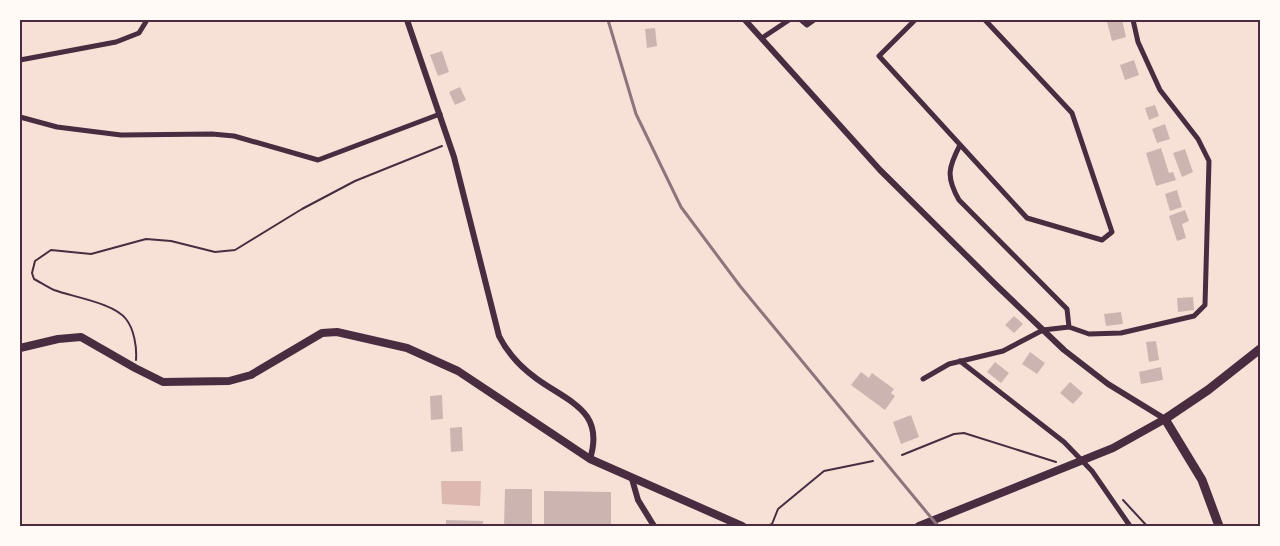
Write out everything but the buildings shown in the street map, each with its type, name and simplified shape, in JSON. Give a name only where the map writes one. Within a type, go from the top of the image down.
[{"type":"highway","points":[[1219,526],[1202,480],[1165,419],[1208,390],[1260,349]]},
{"type":"main road","points":[[20,348],[58,339],[81,337],[163,382],[230,381],[251,375],[322,333],[337,332],[406,348],[458,371],[590,460],[742,526]]},
{"type":"main road","points":[[919,526],[1113,448],[1165,419]]},
{"type":"street","points":[[20,60],[116,42],[139,33],[147,20]]},
{"type":"street","points":[[407,20],[449,144],[499,336],[508,355],[536,378],[577,403],[588,417],[594,432],[590,460]]},
{"type":"street","points":[[745,20],[880,170],[954,245],[1064,350],[1108,384],[1165,419]]},
{"type":"street","points":[[762,38],[789,20]]},
{"type":"street","points":[[801,20],[806,25],[814,20]]},
{"type":"street","points":[[915,20],[879,56],[1027,218],[1102,240],[1112,232],[1072,113],[985,20]]},
{"type":"street","points":[[922,379],[960,361],[1003,351],[1043,330],[1069,327],[1089,334],[1121,333],[1185,319],[1194,316],[1205,306],[1209,161],[1198,139],[1160,90],[1138,42],[1132,20]]},
{"type":"street","points":[[20,117],[57,126],[121,135],[212,134],[234,136],[318,160],[440,114]]},
{"type":"street","points":[[960,144],[950,169],[950,185],[959,200],[1067,310],[1069,327]]},
{"type":"street","points":[[960,361],[1064,442],[1092,471],[1130,526]]},
{"type":"street","points":[[632,479],[638,500],[654,526]]},
{"type":"path","points":[[135,368],[137,351],[126,319],[106,306],[52,289],[34,279],[33,267],[39,256],[51,250],[91,254],[146,239],[171,241],[215,252],[235,250],[302,209],[355,180],[449,144]]},
{"type":"path","points":[[902,455],[954,434],[964,433],[1056,462]]},
{"type":"path","points":[[767,526],[772,524],[778,509],[824,471],[873,461]]},
{"type":"shaded area","points":[[441,481],[481,481],[480,506],[442,504]]},
{"type":"railway","points":[[608,20],[636,114],[681,207],[740,286],[938,526]]}]
